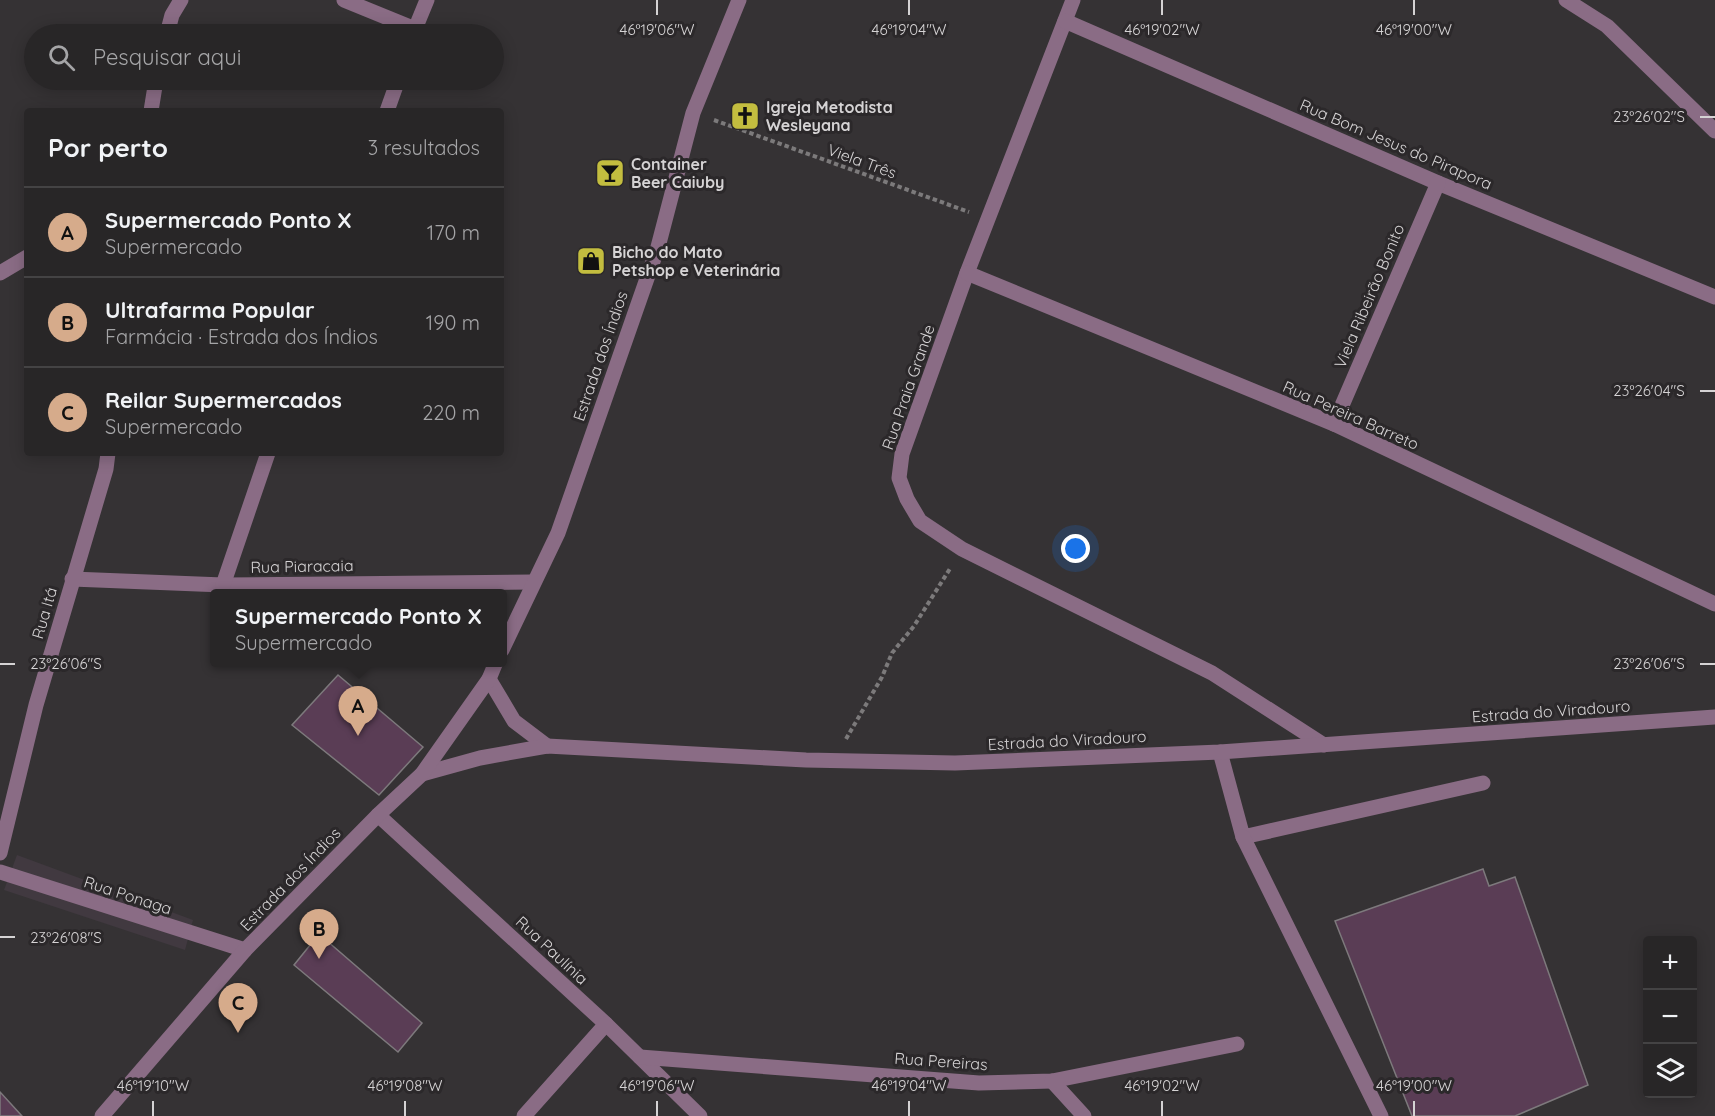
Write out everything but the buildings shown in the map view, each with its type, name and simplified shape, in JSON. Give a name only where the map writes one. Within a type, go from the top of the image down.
[{"type":"street","points":[[170,24],[181,0]]},
{"type":"street","points":[[344,0],[396,24]]},
{"type":"street","points":[[417,24],[427,0]]},
{"type":"street","name":"Estrada dos Índios","points":[[507,639],[532,582],[558,532],[658,247],[693,113],[739,0]]},
{"type":"street","name":"Rua Praia Grande","points":[[1073,0],[967,273],[902,454],[899,478],[906,499],[920,521],[962,549],[1212,673],[1324,745]]},
{"type":"street","points":[[1566,0],[1607,26],[1715,131]]},
{"type":"street","name":"Rua Bom Jesus do Pirapora","points":[[1065,21],[1438,183],[1715,297]]},
{"type":"street","points":[[151,108],[154,90]]},
{"type":"street","points":[[388,108],[394,90]]},
{"type":"street","name":"Viela Ribeirão Bonito","points":[[1334,424],[1438,183]]},
{"type":"street","points":[[0,273],[24,259]]},
{"type":"street","name":"Rua Pereira Barreto","points":[[967,273],[1334,424],[1715,604]]},
{"type":"street","name":"Rua Itá","points":[[0,853],[36,705],[106,469],[108,456]]},
{"type":"street","points":[[223,585],[267,456]]},
{"type":"street","name":"Rua Piaracaia","points":[[72,579],[223,585],[532,582]]},
{"type":"street","name":"Estrada dos Índios","points":[[102,1116],[244,950],[378,814],[422,774],[489,679],[494,667]]},
{"type":"street","points":[[489,679],[514,721],[547,746]]},
{"type":"street","name":"Estrada do Viradouro","points":[[422,774],[480,758],[547,746],[834,761],[955,763],[1220,752],[1715,717]]},
{"type":"street","points":[[1220,752],[1243,837],[1381,1116]]},
{"type":"street","points":[[1243,837],[1483,783]]},
{"type":"street","name":"Rua Paulínia","points":[[378,814],[606,1024],[699,1116]]},
{"type":"street","name":"Rua Ponaga","points":[[0,872],[212,942],[244,950]]},
{"type":"street","points":[[524,1116],[606,1024]]},
{"type":"street","name":"Rua Pereiras","points":[[640,1057],[979,1083],[1052,1081],[1237,1044]]},
{"type":"street","points":[[1052,1081],[1084,1116]]},
{"type":"path","name":"Viela Três","points":[[693,113],[989,220]]},
{"type":"path","points":[[834,761],[882,677],[891,653],[914,626],[962,549]]},
{"type":"shaded area","points":[[17,855],[193,920],[185,950],[4,890]]},
{"type":"place","name":"Igreja Metodista Wesleyana","points":[[745,116]]},
{"type":"place","name":"Container Beer Caiuby","points":[[610,173]]},
{"type":"place","name":"Bicho do Mato Petshop e Veterinária","points":[[591,261]]},
{"type":"place","name":"Supermercado Ponto X","points":[[358,736]]},
{"type":"place","name":"Ultrafarma Popular","points":[[319,959]]},
{"type":"place","name":"Reilar Supermercados","points":[[238,1033]]}]
